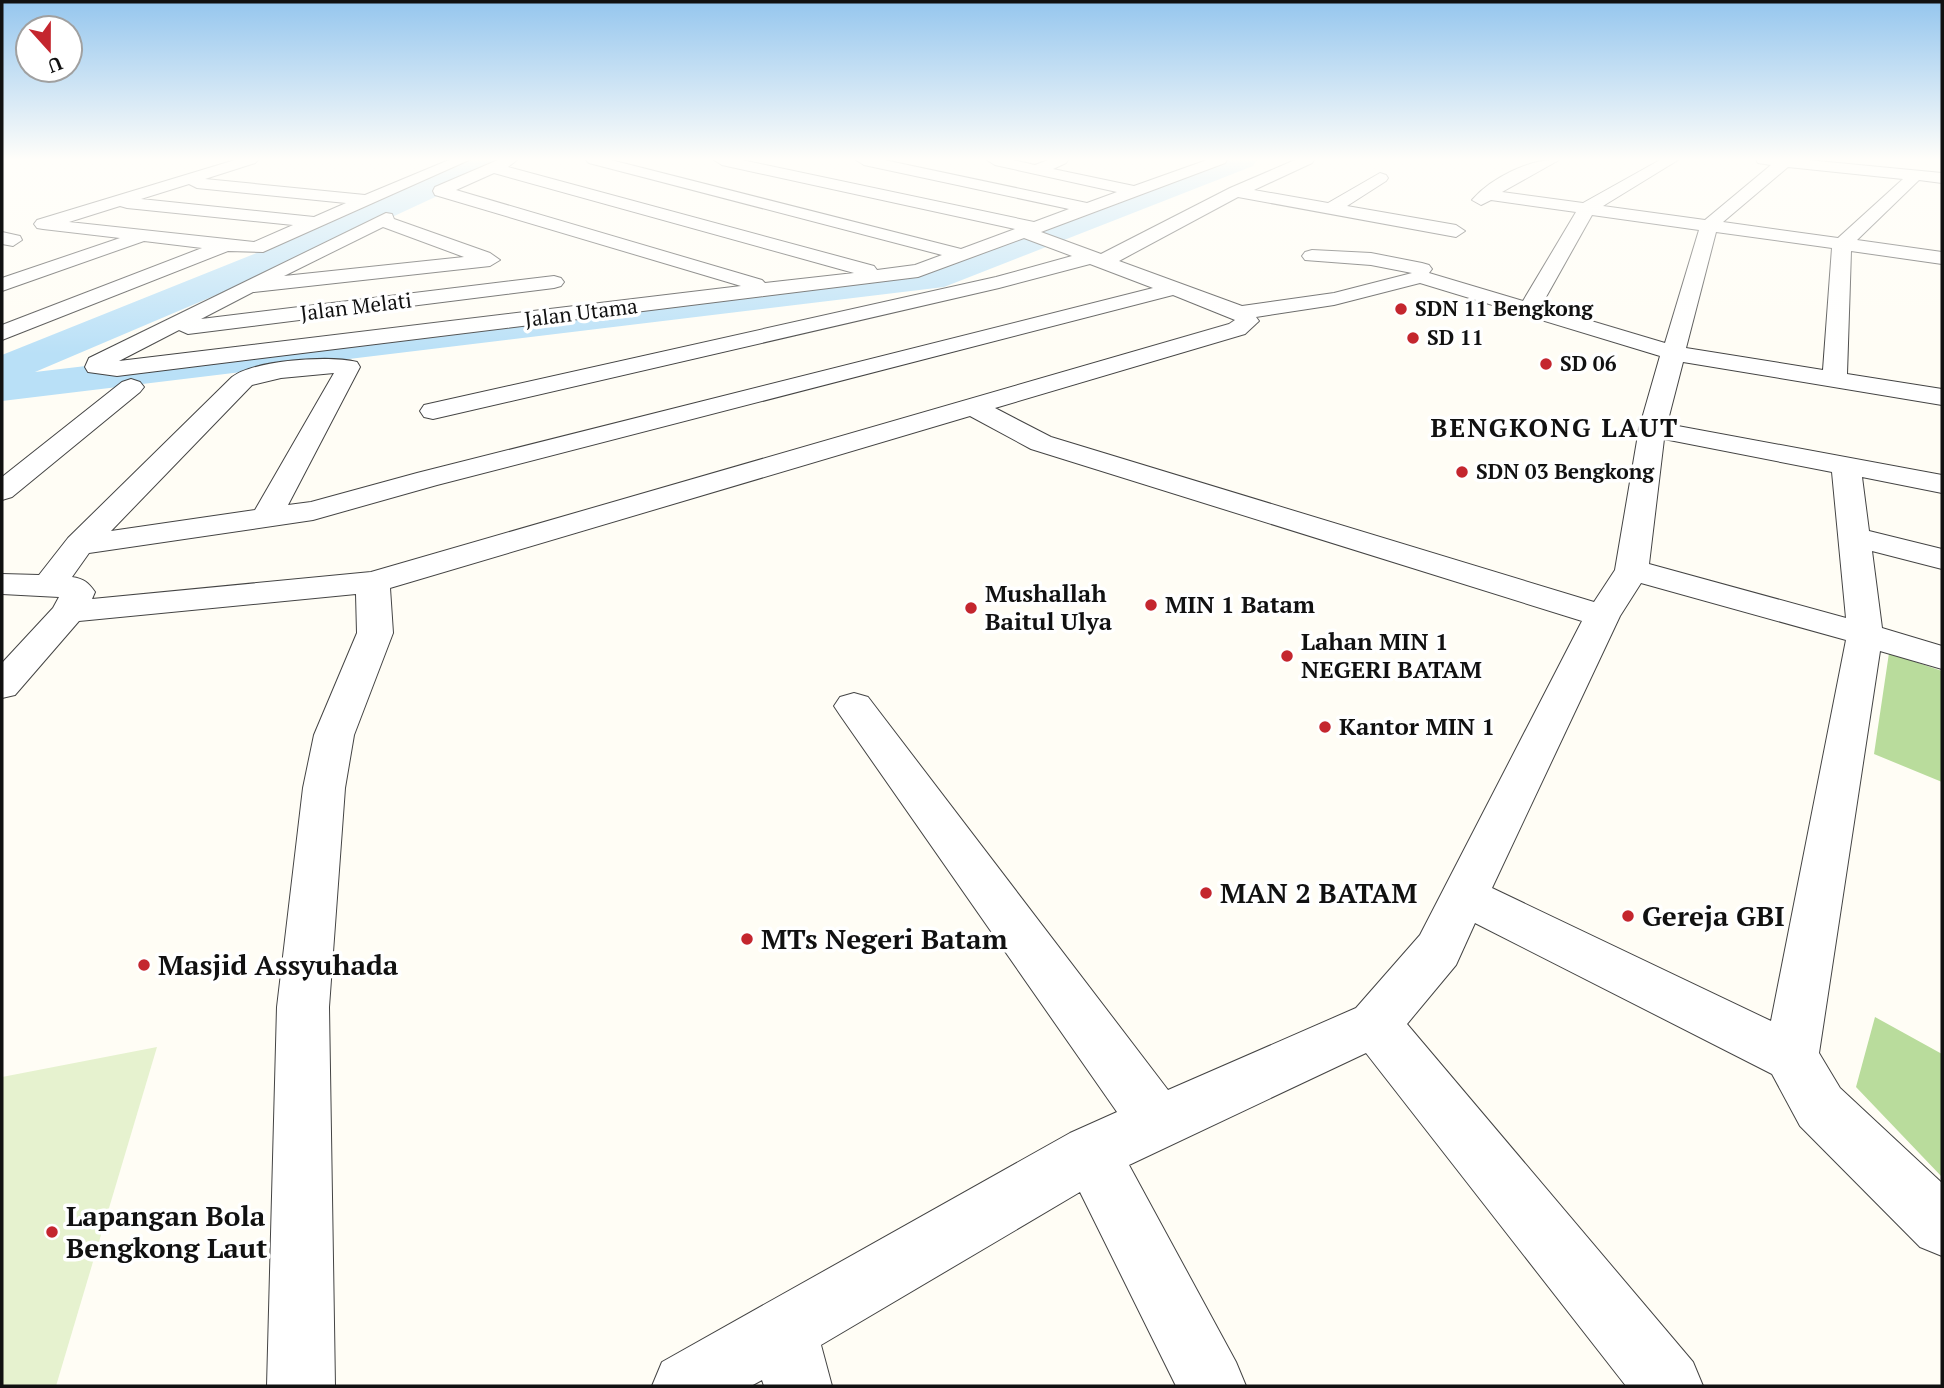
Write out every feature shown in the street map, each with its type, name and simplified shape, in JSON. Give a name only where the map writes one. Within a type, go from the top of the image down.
[{"type":"street","points":[[50,225],[256,248],[310,225]]},
{"type":"street","name":"Jalan Utama","points":[[372,225],[158,331],[98,363],[97,367],[117,369],[885,275],[925,269],[1037,234],[1054,225]]},
{"type":"street","points":[[395,225],[567,286],[634,306]]},
{"type":"street","points":[[544,225],[770,289]]},
{"type":"street","points":[[709,225],[885,275]]},
{"type":"street","points":[[843,225],[963,255]]},
{"type":"street","points":[[2,584],[58,598],[373,582],[975,408],[1237,329],[1248,321],[1240,313],[1037,234],[998,225]]},
{"type":"street","points":[[433,411],[1097,259],[1168,225]]},
{"type":"street","points":[[1240,313],[1335,299],[1429,263],[1461,225]]},
{"type":"street","points":[[1529,309],[1577,225]]},
{"type":"street","points":[[686,1386],[791,1358],[1091,1153],[1375,1024],[1438,950],[1602,615],[1632,570],[1655,418],[1709,225],[1942,258]]},
{"type":"street","points":[[1835,377],[1842,244],[1863,225]]},
{"type":"street","points":[[2,285],[144,236]]},
{"type":"street","points":[[392,246],[442,241]]},
{"type":"street","points":[[2,333],[226,246]]},
{"type":"street","points":[[316,254],[366,249]]},
{"type":"street","points":[[1312,256],[1429,263],[1529,309],[1674,353],[1835,377],[1942,397]]},
{"type":"street","points":[[248,286],[503,264]]},
{"type":"street","points":[[27,276],[114,288]]},
{"type":"street","name":"Jalan Melati","points":[[158,331],[567,286]]},
{"type":"street","points":[[79,545],[333,507],[398,486],[1176,288]]},
{"type":"street","points":[[2,686],[58,598],[79,545],[244,379],[300,369],[348,367],[278,517]]},
{"type":"street","points":[[2,491],[131,387]]},
{"type":"street","points":[[975,408],[1012,430],[1067,451],[1602,615]]},
{"type":"street","points":[[1655,418],[1942,460]]},
{"type":"street","points":[[1655,418],[1942,484]]},
{"type":"street","points":[[1791,1057],[1865,634],[1846,464]]},
{"type":"street","points":[[1853,537],[1942,559]]},
{"type":"street","points":[[1632,570],[1942,658]]},
{"type":"street","points":[[301,1386],[303,1007],[324,788],[334,735],[375,632],[373,582]]},
{"type":"street","points":[[854,706],[1157,1122]]},
{"type":"street","points":[[1466,897],[1791,1057],[1820,1107],[1942,1225]]},
{"type":"street","points":[[1375,1024],[1669,1386]]},
{"type":"street","points":[[1091,1153],[1212,1386]]},
{"type":"green space","points":[[1889,653],[1942,671],[1942,782],[1874,754]]},
{"type":"green space","points":[[1875,1017],[1942,1054],[1942,1177],[1856,1087]]},
{"type":"green space","name":"Lapangan Bola Bengkong Laut","points":[[157,1047],[56,1386],[2,1386],[2,1077]]},
{"type":"waterway","points":[[12,366],[349,225]]},
{"type":"waterway","points":[[2,388],[944,276],[1076,225]]},
{"type":"place","name":"SDN 11 Bengkong","points":[[1401,309]]},
{"type":"place","name":"SD 11","points":[[1413,338]]},
{"type":"place","name":"SD 06","points":[[1546,364]]},
{"type":"place","name":"SDN 03 Bengkong","points":[[1462,472]]},
{"type":"place","name":"MIN 1 Batam","points":[[1151,605]]},
{"type":"place","name":"Mushallah Baitul Ulya","points":[[971,608]]},
{"type":"place","name":"Lahan MIN 1 NEGERI BATAM","points":[[1287,656]]},
{"type":"place","name":"Kantor MIN 1","points":[[1325,727]]},
{"type":"place","name":"MAN 2 BATAM","points":[[1206,893]]},
{"type":"place","name":"Gereja GBI","points":[[1628,916]]},
{"type":"place","name":"MTs Negeri Batam","points":[[747,939]]},
{"type":"place","name":"Masjid Assyuhada","points":[[144,965]]},
{"type":"place","name":"Lapangan Bola Bengkong Laut","points":[[52,1232]]},
{"type":"district","name":"BENGKONG LAUT","points":[[1555,428]]}]
